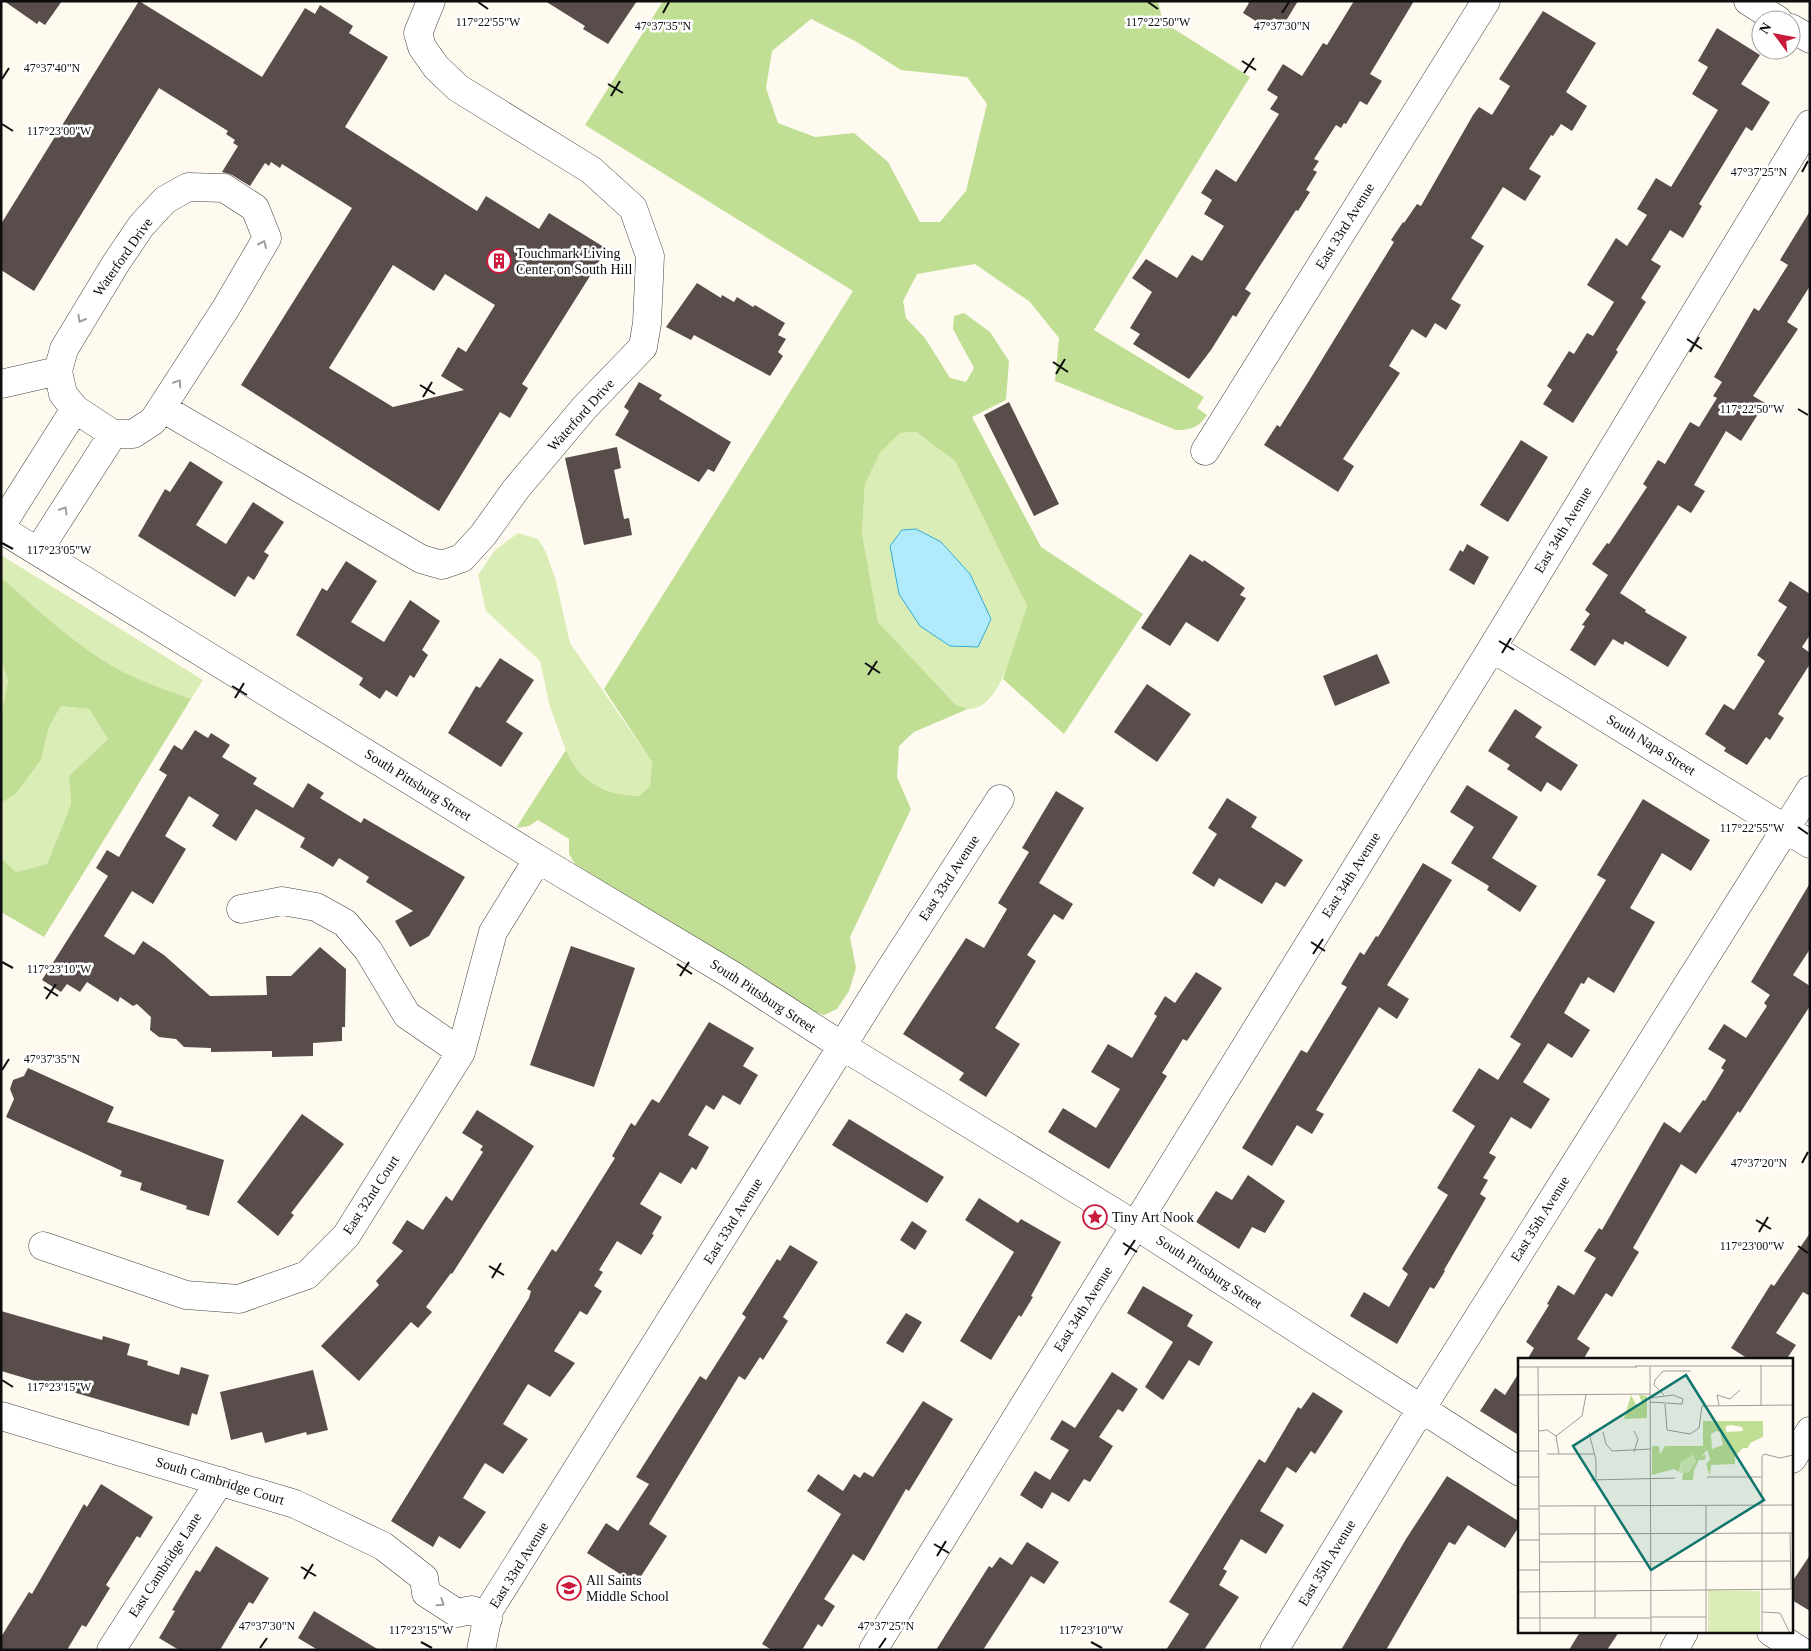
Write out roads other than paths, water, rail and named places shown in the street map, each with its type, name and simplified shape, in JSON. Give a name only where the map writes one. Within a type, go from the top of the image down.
[{"type":"street","name":"East 33rd Avenue","points":[[1205,451],[1486,1]]},
{"type":"street","points":[[1748,1],[1762,10]]},
{"type":"street","name":"Waterford Drive","points":[[162,408],[421,559],[442,564],[462,558],[483,535],[516,488],[586,407],[642,347],[647,323],[650,256],[632,208],[592,170],[458,88],[436,67],[422,47],[418,33],[428,12]]},
{"type":"street","name":"East 34th Avenue","points":[[873,1650],[1492,648],[1810,124]]},
{"type":"street","name":"Waterford Drive","points":[[58,371],[64,350],[84,313],[141,226],[165,200],[188,187],[224,188],[256,208],[267,238],[162,408],[153,421],[134,434],[113,434]]},
{"type":"street","points":[[1,384],[58,371],[63,394],[75,409],[113,434],[38,551]]},
{"type":"street","points":[[1,528],[75,409]]},
{"type":"street","name":"South Pittsburg Street","points":[[1,528],[538,859],[732,975],[842,1046],[1135,1225],[1518,1471]]},
{"type":"street","name":"South Napa Street","points":[[1492,648],[1810,844]]},
{"type":"street","name":"East 35th Avenue","points":[[1274,1650],[1421,1408],[1810,790]]},
{"type":"street","name":"East 33rd Avenue","points":[[481,1650],[480,1615],[489,1610],[842,1046],[1000,799]]},
{"type":"street","name":"East 32nd Court","points":[[43,1246],[186,1295],[239,1299],[307,1275],[346,1236],[462,1052],[493,932],[538,859]]},
{"type":"street","points":[[241,909],[282,901],[316,907],[345,922],[368,950],[407,1016],[462,1052]]},
{"type":"street","name":"South Cambridge Court","points":[[1,1416],[295,1504],[382,1546],[424,1578],[435,1576],[467,1597],[480,1615]]},
{"type":"street","points":[[1794,1455],[1810,1430]]},
{"type":"street","name":"East Cambridge Lane","points":[[111,1650],[220,1481]]},
{"type":"street","points":[[1674,1650],[1683,1634]]},
{"type":"street","points":[[1774,1634],[1799,1650]]},
{"type":"water","points":[[916,529],[941,542],[970,574],[991,619],[978,647],[950,646],[920,626],[899,594],[890,546],[902,530]]},
{"type":"place","name":"Touchmark Living Center on South Hill","points":[[499,261]]},
{"type":"place","name":"Tiny Art Nook","points":[[1095,1217]]},
{"type":"place","name":"All Saints Middle School","points":[[569,1588]]}]
